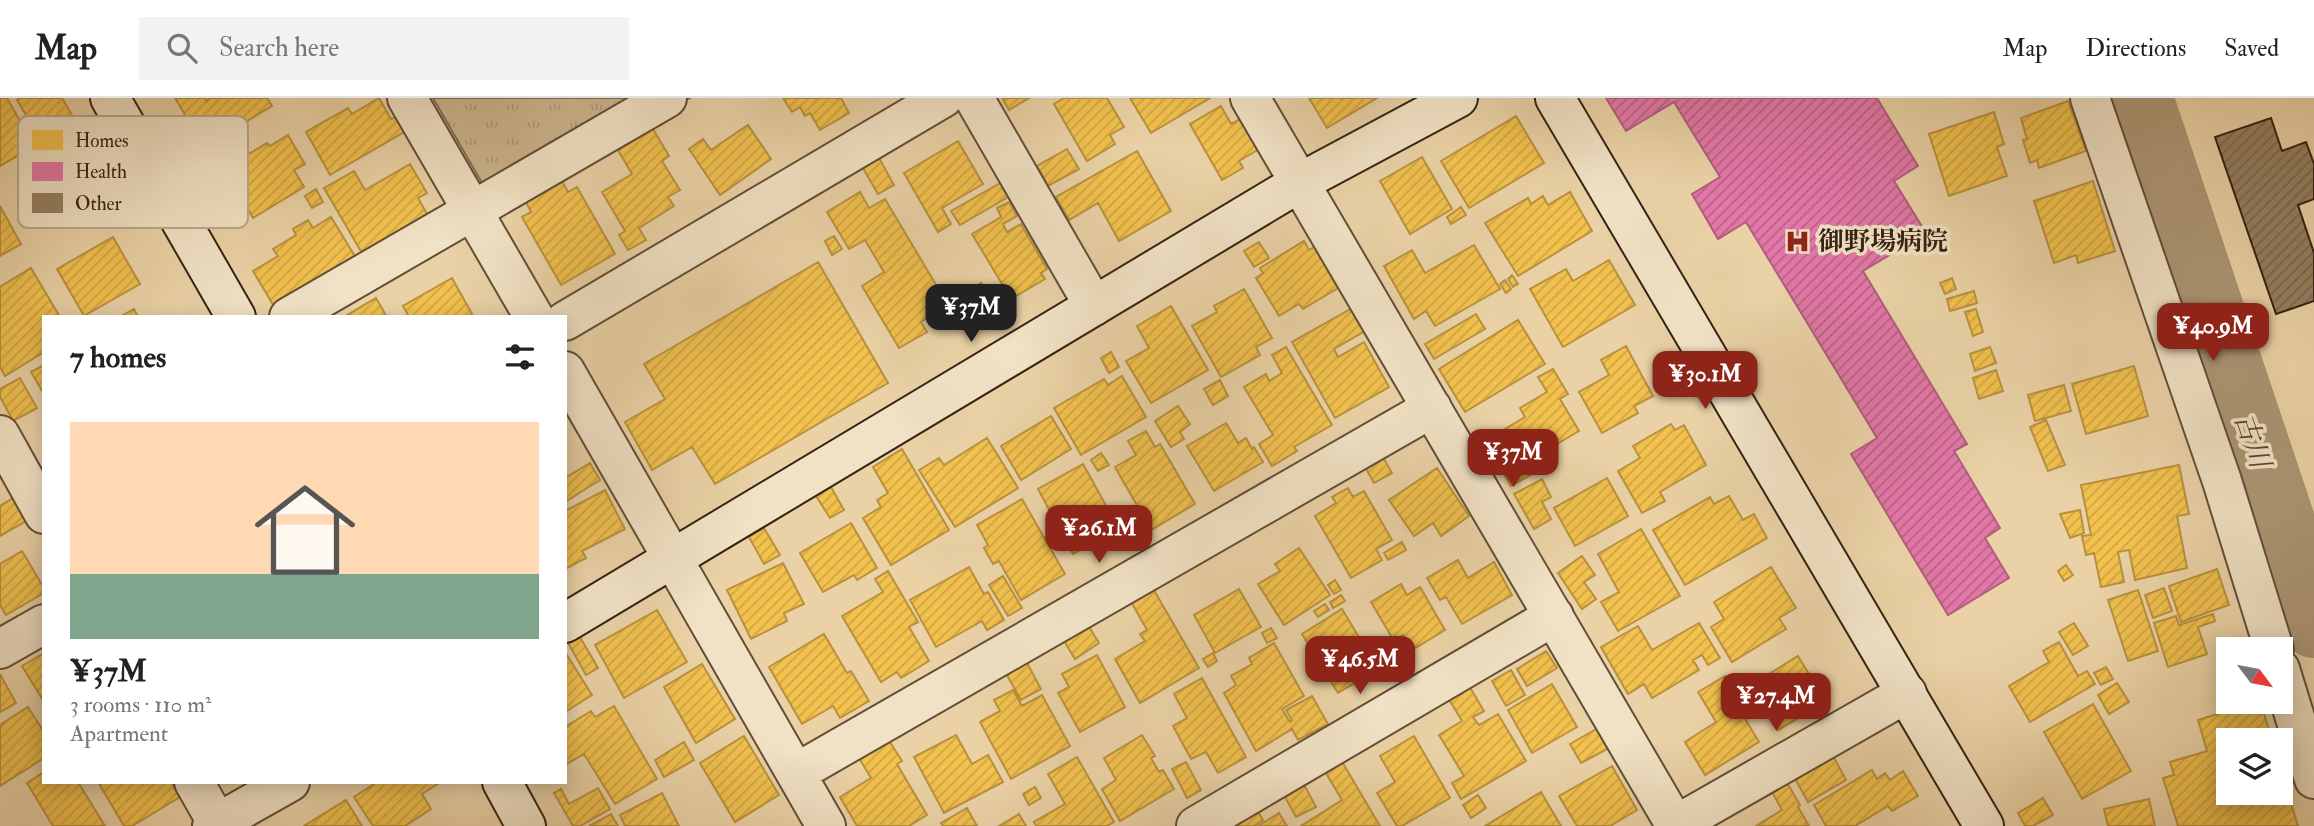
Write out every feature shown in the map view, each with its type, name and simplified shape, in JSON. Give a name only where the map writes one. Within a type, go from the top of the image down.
[{"type":"street","points":[[110,98],[120,116]]},
{"type":"street","points":[[407,98],[533,315]]},
{"type":"street","points":[[292,315],[667,98]]},
{"type":"street","points":[[567,320],[943,98]]},
{"type":"street","points":[[974,98],[1094,306]]},
{"type":"street","points":[[1250,98],[1675,826],[1907,693]]},
{"type":"street","points":[[567,623],[1300,183],[1458,98]]},
{"type":"street","points":[[1555,98],[1984,826]]},
{"type":"street","points":[[2090,98],[2222,481],[2270,637]]},
{"type":"street","points":[[185,228],[235,315]]},
{"type":"street","points":[[567,374],[826,826]]},
{"type":"street","points":[[796,774],[1432,408]]},
{"type":"street","points":[[0,435],[42,510]]},
{"type":"street","points":[[1196,826],[1553,617]]},
{"type":"street","points":[[0,649],[42,625]]},
{"type":"street","points":[[2293,711],[2314,779]]},
{"type":"street","points":[[195,784],[216,825],[287,784]]},
{"type":"street","points":[[503,784],[526,826]]},
{"type":"green space","points":[[433,98],[690,98],[497,209]]},
{"type":"building: Homes","points":[[0,98],[7,98],[18,118],[18,155],[0,166]]},
{"type":"building: Homes","points":[[62,98],[72,116],[27,116],[17,100]]},
{"type":"building: Homes","points":[[175,98],[205,98],[207,101],[210,98],[267,98],[272,106],[248,120],[248,116],[186,116]]},
{"type":"building: Homes","points":[[379,98],[391,119],[398,116],[406,131],[330,175],[306,132],[348,108],[352,114]]},
{"type":"building: Homes","points":[[783,98],[841,98],[849,113],[820,130],[810,113],[805,116],[800,107],[792,112]]},
{"type":"building: Homes","points":[[1002,98],[1029,98],[1009,110]]},
{"type":"building: Homes","points":[[1064,98],[1107,98],[1124,127],[1110,135],[1115,144],[1087,161],[1054,104]]},
{"type":"building: Homes","points":[[1130,98],[1210,98],[1151,133]]},
{"type":"building: Homes","points":[[1309,98],[1377,98],[1327,128]]},
{"type":"building: Homes","points":[[2068,101],[2086,151],[2039,168],[2037,160],[2030,163],[2023,140],[2027,139],[2021,118]]},
{"type":"building: Homes","points":[[1221,106],[1231,124],[1244,117],[1261,148],[1239,161],[1243,168],[1222,180],[1190,124]]},
{"type":"building: Homes","points":[[1994,112],[2004,144],[1997,147],[2007,176],[1949,196],[1929,134]]},
{"type":"building: Homes","points":[[1516,116],[1544,163],[1469,208],[1441,161]]},
{"type":"building: Homes","points":[[748,125],[771,159],[720,195],[689,149],[703,139],[711,150]]},
{"type":"building: Homes","points":[[653,129],[669,156],[662,161],[680,190],[668,197],[674,206],[639,228],[646,240],[628,250],[619,235],[625,231],[602,192],[632,174],[618,150]]},
{"type":"building: Homes","points":[[288,135],[305,164],[294,170],[304,187],[253,218],[248,209],[248,154],[267,143],[270,146]]},
{"type":"building: Homes","points":[[958,141],[983,184],[942,208],[951,224],[938,232],[904,173]]},
{"type":"building: Homes","points":[[1067,149],[1079,169],[1048,186],[1037,166]]},
{"type":"building: Homes","points":[[1137,151],[1171,211],[1119,241],[1098,203],[1069,220],[1056,197]]},
{"type":"building: Homes","points":[[878,156],[894,185],[878,194],[861,165]]},
{"type":"building: Homes","points":[[1422,157],[1452,209],[1410,234],[1380,181]]},
{"type":"building: Homes","points":[[410,164],[427,193],[418,198],[427,214],[383,240],[387,247],[366,260],[324,188],[354,171],[365,190]]},
{"type":"building: Homes","points":[[562,181],[568,192],[577,187],[615,254],[561,285],[522,217],[531,212],[526,202]]},
{"type":"building: Homes","points":[[2093,181],[2115,251],[2078,263],[2076,255],[2054,263],[2034,201]]},
{"type":"building: Homes","points":[[1002,182],[1010,196],[960,225],[951,211]]},
{"type":"building: Homes","points":[[316,189],[323,202],[312,208],[305,196]]},
{"type":"building: Homes","points":[[860,192],[869,208],[885,199],[948,305],[921,322],[927,332],[899,348],[862,286],[884,272],[865,240],[849,249],[827,212]]},
{"type":"building: Homes","points":[[1570,192],[1592,231],[1518,276],[1485,223],[1528,198],[1531,204],[1543,196],[1548,205]]},
{"type":"building: Homes","points":[[1009,202],[1017,216],[1003,224],[1007,232],[1021,224],[1047,269],[1041,273],[1045,279],[1011,299],[972,234],[1001,217],[997,208]]},
{"type":"building: Homes","points":[[0,206],[21,244],[0,256]]},
{"type":"building: Homes","points":[[1461,207],[1466,215],[1451,224],[1447,217]]},
{"type":"building: Homes","points":[[331,217],[356,258],[275,308],[253,271],[278,256],[273,249],[296,235],[293,229],[308,220],[313,228]]},
{"type":"building: Homes","points":[[834,236],[842,249],[832,255],[825,241]]},
{"type":"building: Homes","points":[[113,237],[140,284],[83,315],[57,269]]},
{"type":"building: Homes","points":[[1304,241],[1309,250],[1316,246],[1340,287],[1303,309],[1299,304],[1279,316],[1256,278],[1263,273],[1260,268]]},
{"type":"building: Homes","points":[[1259,242],[1269,258],[1254,267],[1244,251]]},
{"type":"building: Homes","points":[[1474,245],[1500,289],[1435,326],[1426,311],[1414,319],[1384,266],[1412,250],[1425,273]]},
{"type":"building: Homes","points":[[1609,260],[1635,305],[1563,347],[1530,289],[1566,269],[1573,281]]},
{"type":"building: Homes","points":[[818,262],[888,383],[715,484],[692,447],[652,470],[625,422],[665,399],[644,364]]},
{"type":"building: Homes","points":[[31,268],[59,315],[42,315],[42,353],[5,376],[0,367],[0,287]]},
{"type":"building: Homes","points":[[1512,275],[1518,284],[1513,287],[1508,279]]},
{"type":"building: Homes","points":[[452,278],[472,314],[408,315],[403,306]]},
{"type":"building: Homes","points":[[1952,278],[1956,289],[1945,294],[1940,283]]},
{"type":"building: Homes","points":[[1505,280],[1511,289],[1506,293],[1500,284]]},
{"type":"building: Homes","points":[[981,283],[1001,318],[985,328],[965,293]]},
{"type":"building: Homes","points":[[1244,289],[1272,338],[1256,347],[1260,355],[1221,377],[1192,326],[1217,312],[1214,306]]},
{"type":"building: Homes","points":[[1974,291],[1977,303],[1950,311],[1947,299]]},
{"type":"building: Homes","points":[[376,298],[386,315],[347,315]]},
{"type":"building: Homes","points":[[1171,306],[1208,370],[1151,403],[1126,361],[1149,348],[1137,326]]},
{"type":"building: Homes","points":[[1354,307],[1367,330],[1334,349],[1338,357],[1364,342],[1389,387],[1335,418],[1292,342]]},
{"type":"building: Homes","points":[[134,309],[137,315],[124,315]]},
{"type":"building: Homes","points":[[1976,309],[1983,332],[1973,336],[1965,312]]},
{"type":"building: Homes","points":[[1476,314],[1485,329],[1434,359],[1425,344]]},
{"type":"building: Homes","points":[[1518,320],[1545,364],[1465,412],[1439,369]]},
{"type":"building: Homes","points":[[1626,346],[1653,396],[1634,406],[1638,413],[1602,433],[1579,392],[1609,375],[1601,360]]},
{"type":"building: Homes","points":[[1286,347],[1332,425],[1294,447],[1297,451],[1272,466],[1259,444],[1273,435],[1244,387],[1266,374],[1269,381],[1282,373],[1272,355]]},
{"type":"building: Homes","points":[[1990,347],[1996,363],[1975,371],[1970,354]]},
{"type":"building: Homes","points":[[1111,352],[1119,367],[1109,373],[1101,358]]},
{"type":"building: Homes","points":[[42,366],[42,391],[31,372]]},
{"type":"building: Homes","points":[[2134,366],[2148,416],[2086,434],[2072,384]]},
{"type":"building: Homes","points":[[1553,369],[1568,394],[1560,399],[1579,431],[1527,462],[1534,473],[1511,486],[1485,441],[1525,417],[1520,408],[1547,392],[1538,377]]},
{"type":"building: Homes","points":[[1996,370],[2003,391],[1979,399],[1973,378]]},
{"type":"building: Homes","points":[[1122,376],[1146,417],[1081,455],[1054,408],[1104,379],[1108,385]]},
{"type":"building: Homes","points":[[20,378],[37,408],[13,421],[0,397],[0,389]]},
{"type":"building: Homes","points":[[1220,380],[1228,396],[1213,405],[1204,389]]},
{"type":"building: Homes","points":[[2064,385],[2071,411],[2035,421],[2028,395]]},
{"type":"building: Homes","points":[[1178,406],[1190,424],[1180,432],[1184,439],[1171,447],[1155,421]]},
{"type":"building: Homes","points":[[1051,416],[1071,449],[1021,480],[1001,446]]},
{"type":"building: Homes","points":[[2046,420],[2065,465],[2048,471],[2030,427]]},
{"type":"building: Homes","points":[[1226,423],[1238,443],[1246,438],[1263,462],[1214,491],[1187,446]]},
{"type":"building: Homes","points":[[1671,424],[1675,430],[1684,425],[1706,465],[1660,492],[1665,501],[1642,513],[1618,471],[1640,458],[1633,446]]},
{"type":"building: Homes","points":[[1146,431],[1155,447],[1160,444],[1195,504],[1151,530],[1115,467],[1136,455],[1128,441]]},
{"type":"building: Homes","points":[[987,438],[1018,488],[955,527],[919,470],[939,458],[944,465]]},
{"type":"building: Homes","points":[[902,449],[949,530],[891,565],[863,518],[881,507],[877,500],[888,493],[873,467]]},
{"type":"building: Homes","points":[[1379,450],[1392,473],[1374,483],[1361,460]]},
{"type":"building: Homes","points":[[1101,453],[1109,465],[1098,471],[1091,460]]},
{"type":"building: Homes","points":[[590,463],[600,480],[567,501],[567,477]]},
{"type":"building: Homes","points":[[1083,464],[1119,529],[1073,554],[1038,489]]},
{"type":"building: Homes","points":[[2179,465],[2189,514],[2177,516],[2187,568],[2135,580],[2129,550],[2118,552],[2124,582],[2101,587],[2094,553],[2086,555],[2082,536],[2091,535],[2081,485]]},
{"type":"building: Homes","points":[[1437,468],[1469,516],[1441,536],[1433,523],[1414,536],[1389,500]]},
{"type":"building: Homes","points":[[1607,478],[1628,516],[1575,546],[1554,508]]},
{"type":"building: Homes","points":[[1542,479],[1551,497],[1542,502],[1551,519],[1534,529],[1514,494]]},
{"type":"building: Homes","points":[[831,487],[844,510],[830,518],[816,496]]},
{"type":"building: Homes","points":[[1348,488],[1353,497],[1364,491],[1392,540],[1376,549],[1382,560],[1351,578],[1315,516],[1336,503],[1332,497]]},
{"type":"building: Homes","points":[[605,490],[625,529],[582,551],[586,558],[567,568],[567,510]]},
{"type":"building: Homes","points":[[1729,496],[1743,520],[1754,514],[1767,538],[1685,585],[1653,530],[1710,497],[1714,504]]},
{"type":"building: Homes","points":[[15,497],[28,520],[0,536],[0,506]]},
{"type":"building: Homes","points":[[1022,499],[1065,574],[1021,600],[999,561],[993,564],[984,548],[988,545],[977,525]]},
{"type":"building: Homes","points":[[2080,510],[2084,533],[2070,538],[2060,514]]},
{"type":"building: Homes","points":[[851,523],[877,568],[857,580],[854,575],[823,592],[800,553]]},
{"type":"building: Homes","points":[[764,528],[780,555],[764,564],[749,537]]},
{"type":"building: Homes","points":[[1641,529],[1680,596],[1618,631],[1601,602],[1619,592],[1598,554]]},
{"type":"building: Homes","points":[[1402,542],[1406,550],[1388,560],[1384,553]]},
{"type":"building: Homes","points":[[1299,548],[1330,595],[1284,625],[1258,584],[1280,571],[1275,564]]},
{"type":"building: Homes","points":[[22,551],[42,585],[42,594],[6,615],[0,605],[0,564]]},
{"type":"building: Homes","points":[[1582,556],[1595,575],[1584,582],[1596,599],[1582,609],[1558,573]]},
{"type":"building: Homes","points":[[1458,560],[1468,578],[1494,562],[1512,595],[1462,624],[1446,597],[1440,600],[1427,578]]},
{"type":"building: Homes","points":[[783,563],[804,604],[784,613],[787,621],[751,639],[727,590]]},
{"type":"building: Homes","points":[[2066,565],[2073,575],[2064,581],[2058,571]]},
{"type":"building: Homes","points":[[969,567],[984,594],[988,592],[1004,620],[987,630],[982,621],[936,647],[910,600]]},
{"type":"building: Homes","points":[[1771,567],[1796,608],[1779,618],[1786,629],[1732,662],[1711,627],[1724,619],[1714,602]]},
{"type":"building: Homes","points":[[2217,569],[2229,605],[2181,622],[2169,586]]},
{"type":"building: Homes","points":[[888,571],[918,622],[909,627],[929,661],[901,678],[897,672],[881,682],[842,616],[883,592],[875,579]]},
{"type":"building: Homes","points":[[1003,576],[1022,608],[1008,616],[989,585]]},
{"type":"building: Homes","points":[[1335,580],[1341,590],[1334,594],[1328,585]]},
{"type":"building: Homes","points":[[1401,584],[1407,595],[1420,587],[1445,630],[1412,650],[1403,635],[1394,641],[1371,602]]},
{"type":"building: Homes","points":[[1151,585],[1199,668],[1140,703],[1115,659],[1145,641],[1140,634],[1147,630],[1129,598]]},
{"type":"building: Homes","points":[[2164,588],[2172,611],[2153,618],[2145,595]]},
{"type":"building: Homes","points":[[1239,589],[1261,627],[1215,653],[1194,615]]},
{"type":"building: Homes","points":[[2138,590],[2158,651],[2128,661],[2108,600]]},
{"type":"building: Homes","points":[[1341,595],[1345,601],[1333,608],[1330,602]]},
{"type":"building: Homes","points":[[1325,604],[1329,610],[1318,617],[1314,611]]},
{"type":"building: Homes","points":[[1342,609],[1378,669],[1338,693],[1302,634]]},
{"type":"building: Homes","points":[[657,610],[687,662],[624,698],[595,645]]},
{"type":"building: Homes","points":[[2213,614],[2215,621],[2198,627],[2207,654],[2168,667],[2154,623],[2176,616],[2179,625]]},
{"type":"building: Homes","points":[[1086,622],[1099,643],[1075,659],[1064,641]]},
{"type":"building: Homes","points":[[1699,623],[1720,658],[1708,665],[1702,655],[1693,660],[1699,670],[1652,698],[1644,684],[1628,694],[1601,647],[1638,626],[1652,650]]},
{"type":"building: Homes","points":[[2074,623],[2088,646],[2073,655],[2059,632]]},
{"type":"building: Homes","points":[[1271,628],[1277,638],[1267,643],[1262,633]]},
{"type":"building: Homes","points":[[577,632],[598,668],[586,675],[567,638]]},
{"type":"building: Homes","points":[[824,634],[847,673],[851,671],[869,701],[840,718],[833,706],[802,724],[769,667]]},
{"type":"building: Homes","points":[[2059,642],[2078,676],[2087,671],[2095,684],[2030,722],[2009,686],[2049,662],[2043,651]]},
{"type":"building: Homes","points":[[1274,643],[1304,696],[1282,709],[1290,722],[1292,720],[1286,710],[1312,696],[1328,724],[1298,740],[1292,729],[1256,751],[1224,693],[1236,685],[1231,676],[1252,664],[1249,658]]},
{"type":"building: Homes","points":[[1391,644],[1408,673],[1394,681],[1378,652]]},
{"type":"building: Homes","points":[[1546,651],[1557,668],[1527,686],[1517,669]]},
{"type":"building: Homes","points":[[1213,653],[1217,661],[1208,667],[1203,659]]},
{"type":"building: Homes","points":[[42,654],[42,699],[22,666]]},
{"type":"building: Homes","points":[[567,655],[592,695],[567,711]]},
{"type":"building: Homes","points":[[1097,655],[1125,707],[1080,732],[1058,693],[1069,687],[1062,674]]},
{"type":"building: Homes","points":[[1798,656],[1826,702],[1778,730],[1751,685]]},
{"type":"building: Homes","points":[[1025,659],[1041,689],[1021,700],[1004,670]]},
{"type":"building: Homes","points":[[702,664],[735,719],[696,743],[664,687]]},
{"type":"building: Homes","points":[[2106,667],[2113,679],[2101,685],[2094,673]]},
{"type":"building: Homes","points":[[1511,670],[1525,695],[1506,706],[1492,681]]},
{"type":"building: Homes","points":[[0,674],[16,703],[0,712]]},
{"type":"building: Homes","points":[[1725,676],[1745,709],[1741,712],[1759,742],[1705,775],[1685,742],[1716,722],[1698,692]]},
{"type":"building: Homes","points":[[1202,678],[1246,757],[1218,773],[1206,752],[1191,759],[1173,726],[1187,718],[1174,694]]},
{"type":"building: Homes","points":[[2117,683],[2129,702],[2109,714],[2098,695]]},
{"type":"building: Homes","points":[[1468,684],[1484,711],[1473,717],[1479,725],[1498,714],[1526,761],[1461,799],[1452,783],[1464,776],[1439,735],[1462,721],[1447,696]]},
{"type":"building: Homes","points":[[1552,684],[1577,727],[1532,753],[1508,710]]},
{"type":"building: Homes","points":[[1013,690],[1022,706],[1042,695],[1070,746],[1011,779],[980,722],[1000,711],[994,700]]},
{"type":"building: Homes","points":[[2093,704],[2131,771],[2082,799],[2044,732]]},
{"type":"building: Homes","points":[[614,706],[657,779],[615,804],[584,754],[567,764],[567,726],[591,711],[595,717]]},
{"type":"building: Homes","points":[[28,707],[42,729],[42,759],[0,786],[0,725]]},
{"type":"building: Homes","points":[[2217,714],[2264,714],[2268,728],[2216,728],[2216,805],[2291,805],[2298,826],[2178,826],[2163,778],[2174,775],[2170,762],[2207,751],[2198,720]]},
{"type":"building: Homes","points":[[1598,728],[1609,748],[1581,763],[1570,744]]},
{"type":"building: Homes","points":[[956,735],[972,764],[988,755],[1003,782],[944,813],[914,757]]},
{"type":"building: Homes","points":[[1142,735],[1155,756],[1151,758],[1159,772],[1163,770],[1174,789],[1120,821],[1102,789],[1116,780],[1104,758]]},
{"type":"building: Homes","points":[[744,736],[779,795],[735,822],[700,763]]},
{"type":"building: Homes","points":[[1414,736],[1450,798],[1402,826],[1397,826],[1377,793],[1395,782],[1380,756]]},
{"type":"building: Homes","points":[[888,739],[902,761],[897,764],[927,815],[909,826],[857,826],[840,797],[871,778],[859,758]]},
{"type":"building: Homes","points":[[684,742],[694,760],[664,777],[655,760]]},
{"type":"building: Homes","points":[[1832,754],[1846,780],[1808,802],[1793,775]]},
{"type":"building: Homes","points":[[1077,757],[1114,822],[1107,826],[1036,826],[1034,822],[1065,804],[1048,774]]},
{"type":"building: Homes","points":[[1341,760],[1380,826],[1301,826],[1342,800],[1324,770]]},
{"type":"building: Homes","points":[[1186,762],[1201,790],[1187,798],[1172,769]]},
{"type":"building: Homes","points":[[1612,766],[1637,810],[1610,826],[1577,826],[1559,796]]},
{"type":"building: Homes","points":[[1872,770],[1877,779],[1885,773],[1890,780],[1903,771],[1918,796],[1892,811],[1888,806],[1855,826],[1826,826],[1814,805]]},
{"type":"building: Homes","points":[[42,773],[42,784],[79,784],[105,826],[53,826],[27,783]]},
{"type":"building: Homes","points":[[1301,779],[1316,807],[1296,817],[1281,790]]},
{"type":"building: Homes","points":[[1786,781],[1809,826],[1756,826],[1782,810],[1771,790]]},
{"type":"building: Homes","points":[[99,784],[172,784],[180,797],[132,826],[124,826]]},
{"type":"building: Homes","points":[[374,784],[437,784],[422,794],[431,809],[405,826],[373,826],[354,797]]},
{"type":"building: Homes","points":[[1035,787],[1041,798],[1029,805],[1023,794]]},
{"type":"building: Homes","points":[[598,788],[610,809],[580,826],[573,826],[554,793],[561,789],[569,804]]},
{"type":"building: Homes","points":[[1541,792],[1561,826],[1485,826]]},
{"type":"building: Homes","points":[[662,793],[679,826],[625,826],[620,815]]},
{"type":"building: Homes","points":[[1478,795],[1486,808],[1471,818],[1463,805]]},
{"type":"building: Homes","points":[[2043,798],[2053,815],[2033,826],[2025,826],[2018,813]]},
{"type":"building: Homes","points":[[2149,799],[2155,826],[2108,826],[2104,809]]},
{"type":"building: Homes","points":[[346,800],[362,826],[304,826]]},
{"type":"building: Homes","points":[[1253,803],[1263,820],[1254,826],[1216,826]]},
{"type":"building: Homes","points":[[967,808],[977,826],[943,826],[941,823]]},
{"type":"building: Homes","points":[[1279,813],[1287,826],[1258,826]]},
{"type":"building: Homes","points":[[611,814],[618,826],[589,826]]},
{"type":"building: Homes","points":[[1019,814],[1026,826],[999,826]]},
{"type":"building: Health","points":[[1606,98],[1877,98],[1918,166],[1894,181],[1926,233],[1863,271],[1967,444],[1954,451],[2000,528],[1985,538],[2009,578],[1948,615],[1851,454],[1877,438],[1746,222],[1718,239],[1692,194],[1720,177],[1674,102],[1626,131]]},
{"type":"building: Other","points":[[2271,118],[2282,151],[2306,142],[2314,164],[2314,199],[2298,205],[2314,253],[2314,301],[2276,314],[2215,137]]},
{"type":"waterway","name":"古川","points":[[2138,98],[2314,623]]},
{"type":"place","name":"御野場病院","points":[[1798,241]]}]
